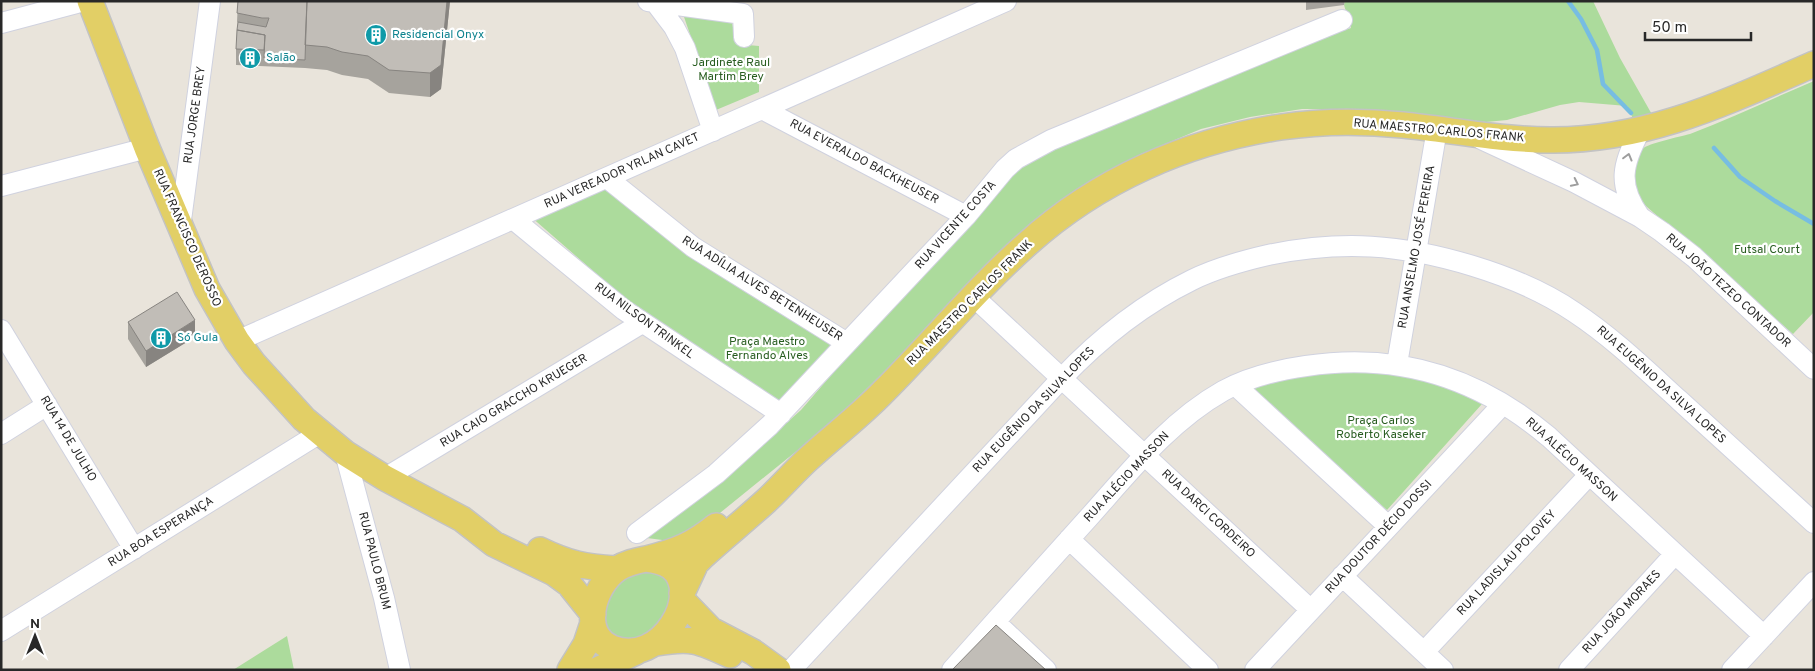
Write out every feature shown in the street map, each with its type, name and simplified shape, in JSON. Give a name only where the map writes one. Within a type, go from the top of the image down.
[{"type":"main road","name":"RUA FRANCISCO DEROSSO","points":[[90,1],[147,148],[207,289],[237,341],[271,385],[320,433],[345,453],[385,478],[462,519],[494,544],[562,578],[578,594],[592,620]]},
{"type":"main road","name":"RUA MAESTRO CARLOS FRANK","points":[[682,597],[696,563],[883,392],[1029,242],[1072,208],[1123,177],[1179,153],[1244,134],[1313,123],[1368,123],[1470,134],[1551,140],[1597,138],[1640,131],[1692,116],[1814,64]]},
{"type":"main road","name":"RUA MAESTRO CARLOS FRANK","points":[[646,559],[682,549],[694,543],[758,492],[809,458]]},
{"type":"main road","name":"RUA FRANCISCO DEROSSO","points":[[462,519],[502,532],[560,560],[616,570]]},
{"type":"main road","points":[[570,670],[586,644],[596,598],[605,581],[616,570],[626,564],[646,559],[660,561],[672,568],[680,580],[682,597],[678,614],[671,627],[646,648],[618,650],[604,645],[596,636],[592,620]]},
{"type":"main road","points":[[682,597],[711,630],[753,652],[778,670]]},
{"type":"main road","points":[[597,670],[646,648],[676,640],[693,640],[767,670]]},
{"type":"street","points":[[1,23],[84,1]]},
{"type":"street","name":"RUA JORGE BREY","points":[[180,228],[210,1]]},
{"type":"street","name":"RUA VEREADOR YRLAN CAVET","points":[[237,341],[1006,1]]},
{"type":"street","points":[[652,2],[743,14],[744,37]]},
{"type":"street","points":[[652,2],[674,28],[685,48],[713,131]]},
{"type":"street","name":"RUA VICENTE COSTA","points":[[637,533],[716,474],[781,414],[966,216],[1005,169],[1016,159],[1032,150],[1342,20]]},
{"type":"street","name":"RUA EVERALDO BACKHEUSER","points":[[762,109],[966,216]]},
{"type":"street","name":"RUA ANSELMO JOSÉ PEREIRA","points":[[1397,364],[1437,129]]},
{"type":"street","name":"RUA JOÃO TEZEO CONTADOR","points":[[1640,131],[1631,148],[1624,176],[1625,191],[1640,217]]},
{"type":"street","name":"RUA JOÃO TEZEO CONTADOR","points":[[1470,134],[1574,182],[1640,217],[1686,251],[1814,369]]},
{"type":"street","points":[[1,186],[147,148]]},
{"type":"street","name":"RUA ADÍLIA ALVES BETENHEUSER","points":[[607,178],[692,248],[847,343]]},
{"type":"street","name":"RUA NILSON TRINKEL","points":[[513,219],[607,297],[642,323],[781,414]]},
{"type":"street","name":"RUA EUGÊNIO DA SILVA LOPES","points":[[791,670],[1085,354],[1134,315],[1192,280],[1220,268],[1258,257],[1321,247],[1362,245],[1416,250],[1456,260],[1520,282],[1546,295],[1573,311],[1619,346],[1814,523]]},
{"type":"street","name":"RUA DARCI CORDEIRO","points":[[974,297],[1311,610]]},
{"type":"street","name":"RUA CAIO GRACCHO KRUEGER","points":[[385,478],[642,323]]},
{"type":"street","name":"RUA 14 DE JULHO","points":[[1,330],[134,549]]},
{"type":"street","name":"RUA ALÉCIO MASSON","points":[[952,670],[1144,455],[1193,412],[1235,385],[1276,372],[1321,363],[1367,361],[1397,364],[1444,377],[1503,404],[1534,425],[1764,636]]},
{"type":"street","points":[[1235,385],[1388,526]]},
{"type":"street","name":"RUA DOUTOR DÉCIO DOSSI","points":[[1265,666],[1311,610],[1503,404]]},
{"type":"street","points":[[1,434],[47,405]]},
{"type":"street","name":"RUA BOA ESPERANÇA","points":[[1,631],[320,433]]},
{"type":"street","name":"RUA PAULO BRUM","points":[[345,453],[382,590],[400,670]]},
{"type":"street","name":"RUA LADISLAU POLOVEY","points":[[1424,652],[1589,475]]},
{"type":"street","points":[[1069,539],[1208,670]]},
{"type":"street","name":"RUA JOÃO MORAES","points":[[1569,670],[1675,554]]},
{"type":"street","points":[[1342,576],[1443,670]]},
{"type":"street","points":[[1732,670],[1814,582]]},
{"type":"street","points":[[995,622],[1046,670]]},
{"type":"green space","points":[[1345,1],[1593,1],[1620,58],[1654,118],[1636,125],[1627,106],[1579,102],[1560,105],[1507,120],[1486,122],[1355,109],[1302,109],[1250,117],[1201,129],[1141,154],[1095,178],[1052,208],[981,270],[903,353],[835,420],[710,521],[670,541],[647,538],[801,410],[859,343],[1019,168],[1041,155],[1287,49],[1351,28],[1344,5]]},
{"type":"green space","name":"Jardinete Raul Martim Brey","points":[[683,14],[732,22],[736,44],[759,46],[759,92],[716,110]]},
{"type":"green space","name":"Futsal Court","points":[[1814,81],[1814,312],[1793,334],[1639,200],[1635,181],[1635,166],[1639,153],[1646,147],[1657,142],[1690,134]]},
{"type":"green space","name":"Praça Maestro Fernando Alves","points":[[602,185],[836,344],[779,406],[646,317],[530,216]]},
{"type":"green space","name":"Praça Carlos Roberto Kaseker","points":[[1391,370],[1451,389],[1482,404],[1387,510],[1250,388],[1310,373]]},
{"type":"green space","points":[[641,566],[671,579],[671,612],[642,643],[606,634],[603,600],[610,586]]},
{"type":"green space","points":[[287,636],[294,670],[233,670]]},
{"type":"building","points":[[238,1],[307,1],[305,60],[264,58],[265,35],[237,30],[238,22],[266,27],[269,18],[237,13]]},
{"type":"building","name":"Residencial Onyx","points":[[307,1],[447,1],[441,65],[430,73],[389,70],[368,56],[342,52],[327,47],[305,45]]},
{"type":"building","points":[[237,30],[265,35],[264,50],[236,49]]},
{"type":"building","points":[[177,292],[195,320],[146,351],[128,322]]},
{"type":"building","points":[[996,625],[1046,670],[952,670]]},
{"type":"waterway","points":[[1568,1],[1581,19],[1597,50],[1603,84],[1631,113]]},
{"type":"waterway","points":[[1714,148],[1740,177],[1814,224]]},
{"type":"place","name":"Residencial Onyx","points":[[376,35]]},
{"type":"place","name":"Salão","points":[[250,58]]},
{"type":"place","name":"Só Gula","points":[[161,338]]}]
